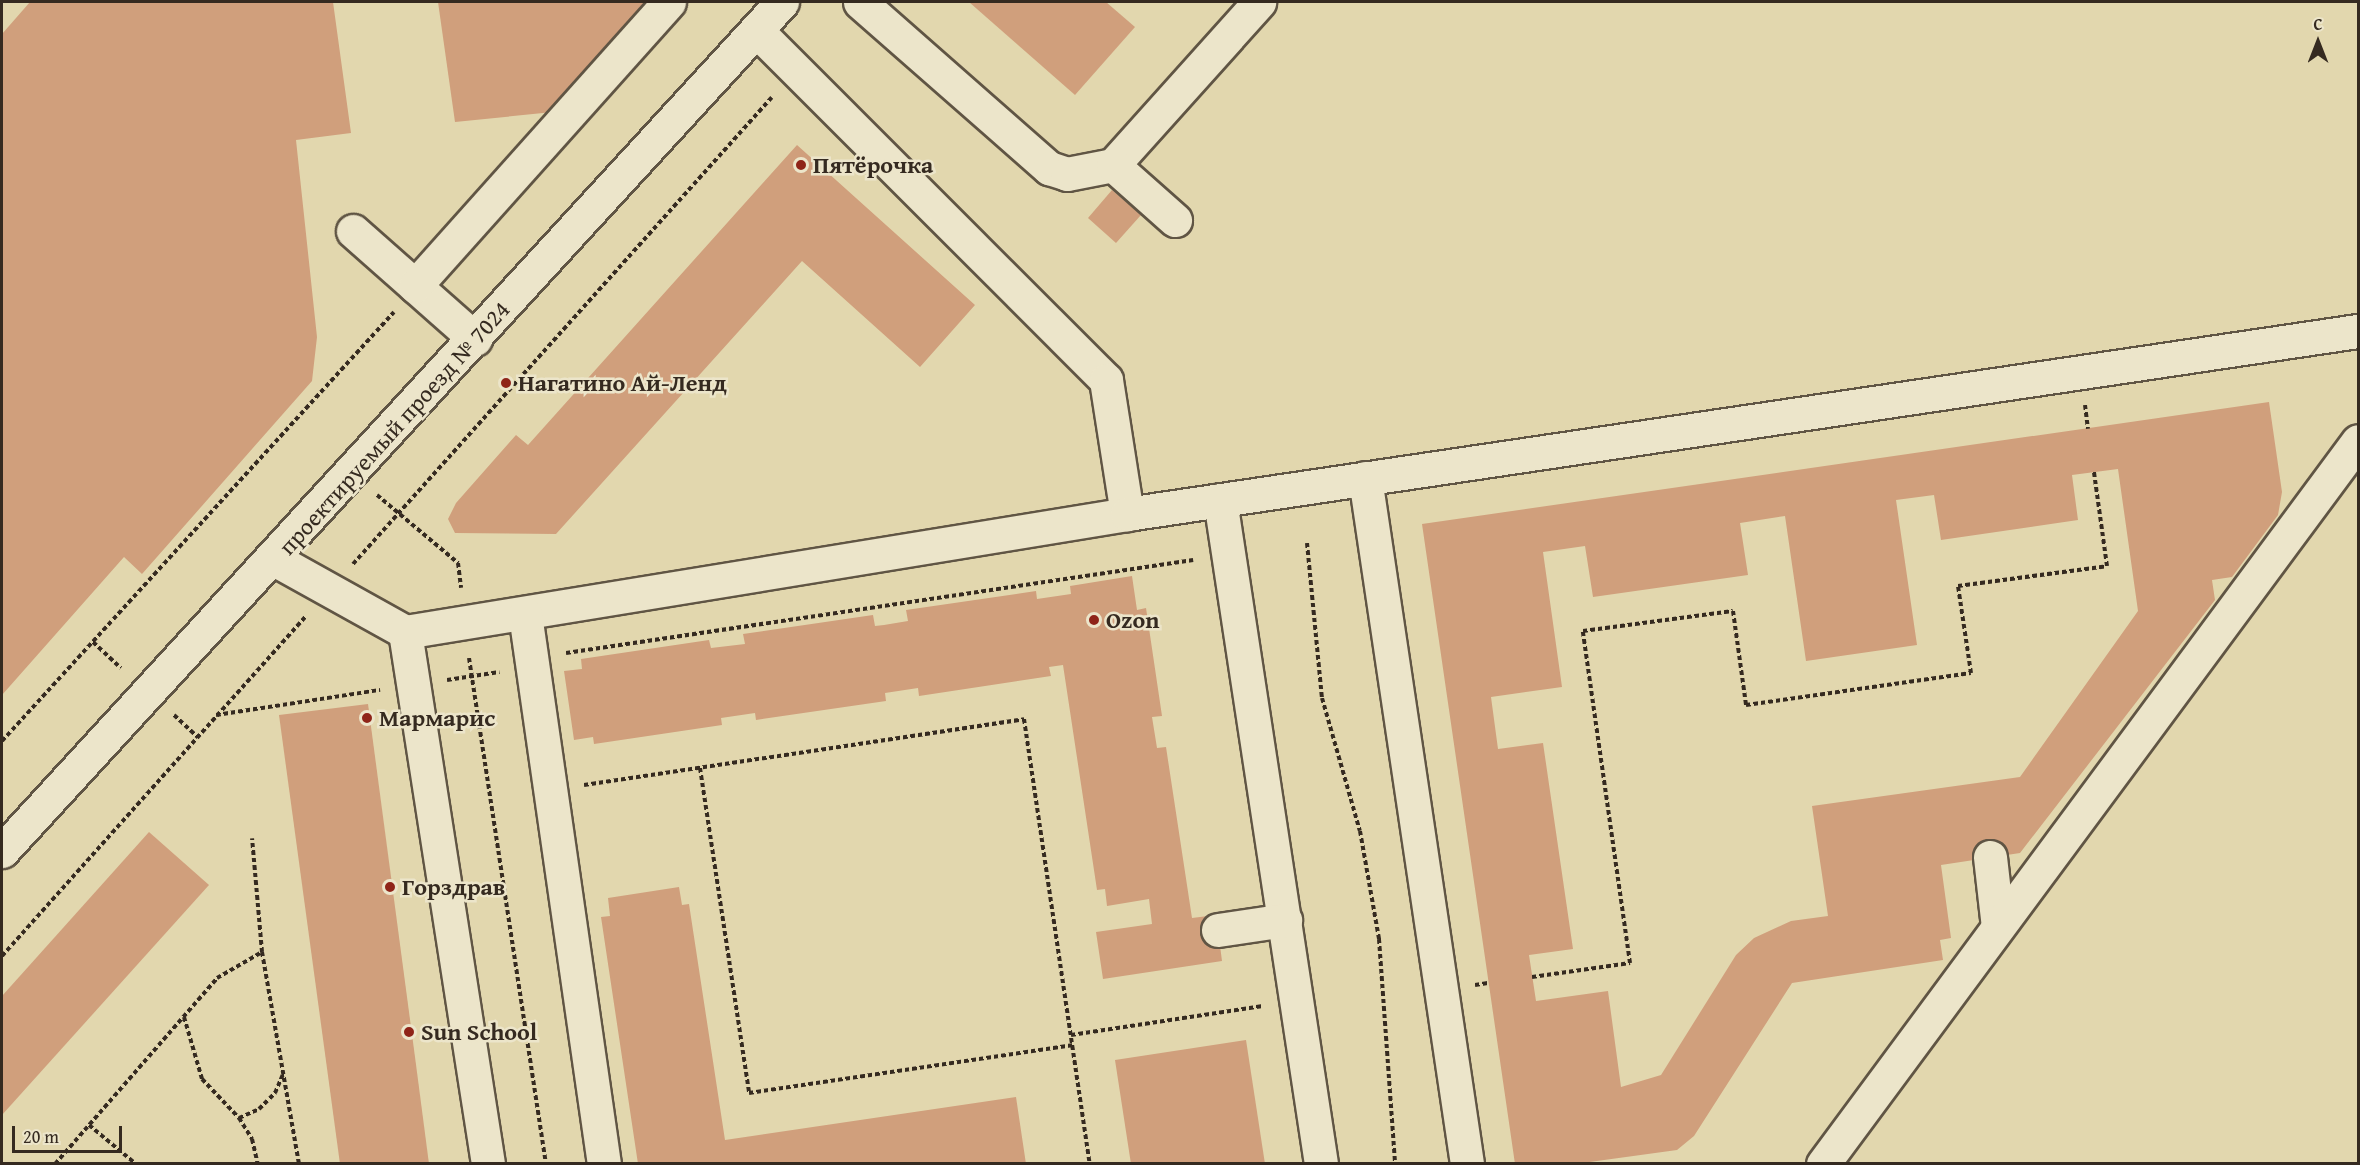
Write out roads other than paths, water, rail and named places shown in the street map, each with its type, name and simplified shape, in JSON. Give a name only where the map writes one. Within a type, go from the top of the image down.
[{"type":"street","points":[[415,286],[669,2]]},
{"type":"street","name":"проектируемый проезд № 7024","points":[[2,851],[274,559],[782,2]]},
{"type":"street","points":[[860,2],[1049,168],[1067,174],[1113,165],[1259,2]]},
{"type":"street","points":[[756,30],[1106,380],[1127,514]]},
{"type":"street","points":[[1113,165],[1175,220]]},
{"type":"street","points":[[353,231],[475,339]]},
{"type":"street","points":[[274,559],[405,632],[1127,514],[2358,331]]},
{"type":"street","points":[[1823,1164],[2358,441]]},
{"type":"street","points":[[1365,478],[1467,1164]]},
{"type":"street","points":[[1220,500],[1321,1164]]},
{"type":"street","points":[[525,614],[604,1164]]},
{"type":"street","points":[[405,632],[488,1164]]},
{"type":"street","points":[[1990,858],[1998,927]]},
{"type":"street","points":[[1219,938],[1286,928]]},
{"type":"place","name":"Пятёрочка","points":[[801,165]]},
{"type":"place","name":"Нагатино Ай-Ленд","points":[[506,383]]},
{"type":"place","name":"Ozon","points":[[1094,620]]},
{"type":"place","name":"Мармарис","points":[[367,718]]},
{"type":"place","name":"Горздрав","points":[[390,887]]},
{"type":"place","name":"Sun School","points":[[409,1032]]}]
